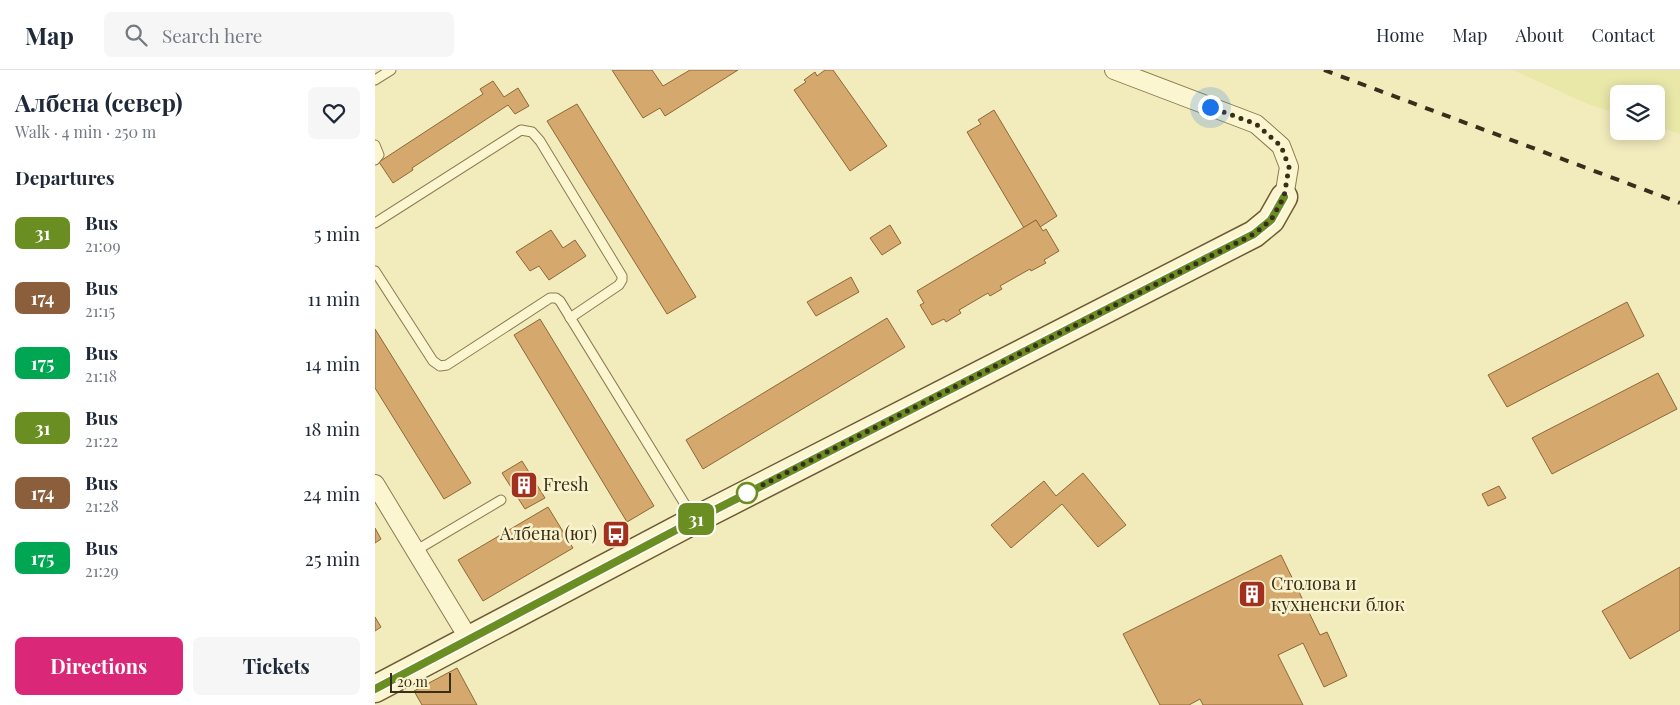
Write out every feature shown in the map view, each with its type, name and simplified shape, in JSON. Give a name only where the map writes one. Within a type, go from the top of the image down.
[{"type":"street","points":[[375,689],[695,520],[1254,234],[1271,220],[1284,197],[1289,167],[1281,146],[1256,124],[1114,70]]},
{"type":"street","points":[[375,484],[469,639]]},
{"type":"lane","points":[[375,80],[391,70]]},
{"type":"lane","points":[[375,224],[521,130],[532,132],[540,141],[622,276],[619,286],[570,318]]},
{"type":"lane","points":[[375,145],[379,155],[375,160]]},
{"type":"lane","points":[[375,271],[433,361],[440,366],[447,365],[550,298],[556,298],[560,301],[695,520]]},
{"type":"lane","points":[[415,550],[501,500]]},
{"type":"shaded area","points":[[1513,70],[1680,70],[1680,134],[1665,129],[1665,85],[1610,85],[1610,111],[1590,105]]},
{"type":"building","points":[[612,70],[652,70],[663,86],[690,70],[738,70],[665,116],[660,108],[643,118]]},
{"type":"building","points":[[825,70],[833,70],[887,146],[850,171],[794,90],[806,82],[804,80],[815,72],[817,76]]},
{"type":"building","points":[[493,81],[504,97],[518,88],[529,106],[515,114],[508,105],[412,168],[413,170],[393,183],[379,162],[483,94],[480,89]]},
{"type":"building","points":[[577,104],[696,297],[667,314],[547,121]]},
{"type":"building","points":[[994,110],[1057,216],[1040,227],[1036,220],[1024,228],[967,132],[981,124],[978,120]]},
{"type":"building","points":[[1036,220],[1043,231],[1046,229],[1059,251],[1044,260],[1046,263],[1031,271],[1030,269],[1000,286],[1002,289],[990,296],[988,293],[959,310],[961,313],[946,322],[944,319],[932,325],[920,305],[924,303],[917,291]]},
{"type":"building","points":[[890,225],[901,243],[882,255],[870,238]]},
{"type":"building","points":[[551,230],[563,248],[575,240],[586,256],[549,280],[539,266],[530,271],[516,252]]},
{"type":"building","points":[[851,277],[859,292],[816,316],[807,302]]},
{"type":"building","points":[[1627,302],[1644,336],[1507,407],[1488,375]]},
{"type":"building","points":[[887,318],[905,347],[703,469],[686,440]]},
{"type":"building","points":[[540,319],[654,506],[627,522],[514,335]]},
{"type":"building","points":[[375,329],[471,483],[444,499],[375,388]]},
{"type":"building","points":[[1658,373],[1677,409],[1552,474],[1532,438]]},
{"type":"building","name":"Fresh","points":[[522,461],[545,498],[525,509],[502,473]]},
{"type":"building","points":[[1083,473],[1126,525],[1098,547],[1062,504],[1011,548],[991,525],[1044,481],[1056,496]]},
{"type":"building","points":[[1499,486],[1506,498],[1488,506],[1482,494]]},
{"type":"building","points":[[548,507],[573,548],[483,601],[458,560]]},
{"type":"building","points":[[375,528],[381,539],[375,543]]},
{"type":"building","name":"Столова и кухненски блок","points":[[1281,555],[1320,635],[1327,632],[1347,676],[1324,687],[1303,643],[1278,655],[1303,705],[1203,705],[1200,699],[1189,705],[1160,705],[1123,634]]},
{"type":"building","points":[[1680,567],[1680,630],[1630,659],[1602,611]]},
{"type":"building","points":[[375,617],[381,627],[375,631]]},
{"type":"building","points":[[457,668],[477,705],[422,705],[414,691]]},
{"type":"railway","points":[[1324,70],[1680,203]]},
{"type":"bus line","name":"31","points":[[375,689],[695,520],[1254,234],[1271,220],[1284,197]]},
{"type":"place","name":"Fresh","points":[[524,485]]},
{"type":"place","name":"Албена (юг)","points":[[616,534]]},
{"type":"place","name":"Столова и кухненски блок","points":[[1252,594]]},
{"type":"route","points":[[747,493],[1254,234],[1271,220],[1284,197],[1289,167],[1281,146],[1256,124],[1210,107]]}]
